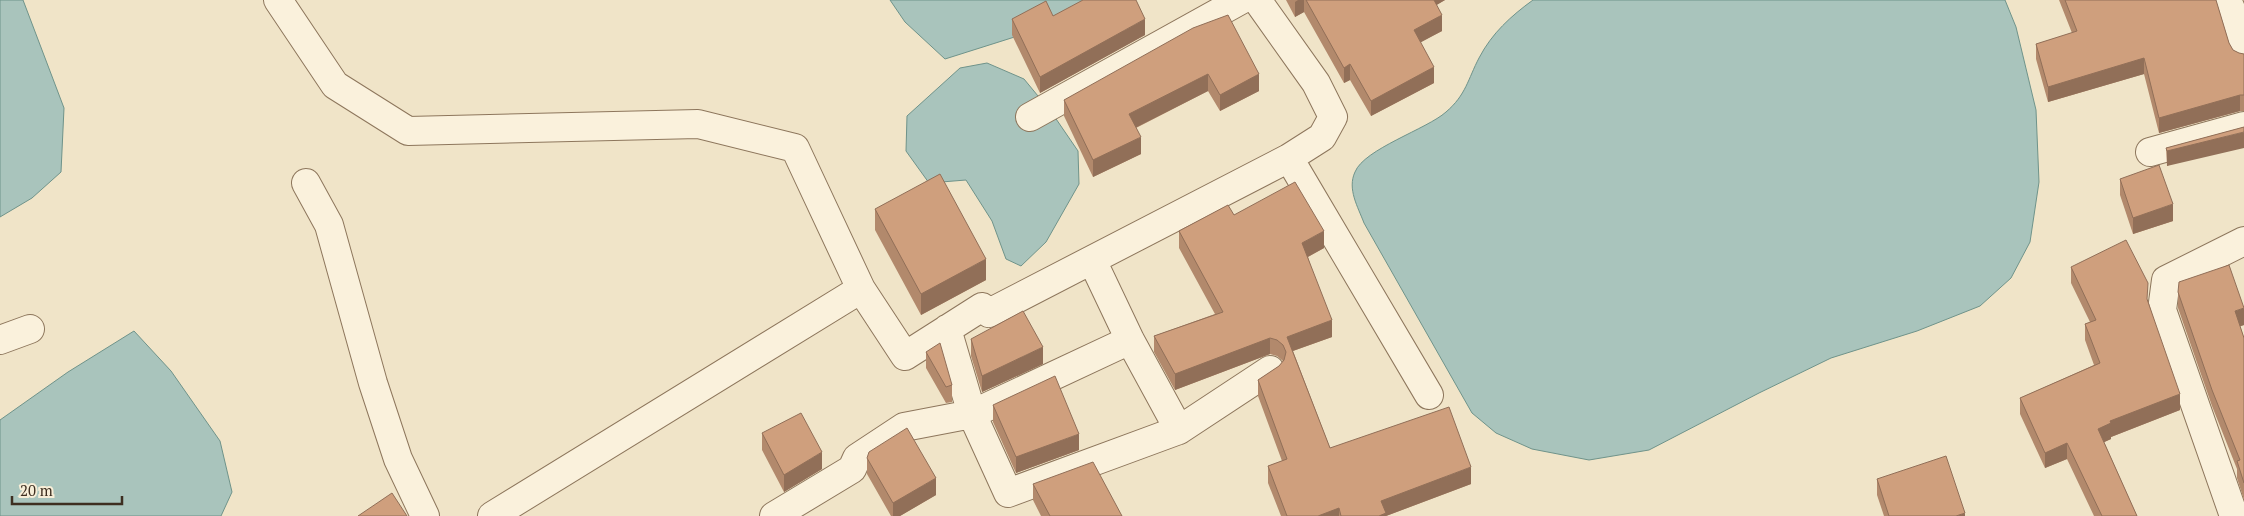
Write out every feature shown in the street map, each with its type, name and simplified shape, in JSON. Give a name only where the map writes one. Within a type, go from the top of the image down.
[{"type":"street","points":[[278,0],[335,85],[408,131],[698,124],[795,148],[861,289],[906,356],[982,307],[989,313],[1289,158],[1322,137],[1333,118],[1316,83],[1257,0]]},
{"type":"street","points":[[1030,116],[1241,0]]},
{"type":"street","points":[[2227,0],[2234,16],[2244,54]]},
{"type":"street","points":[[2150,152],[2244,126]]},
{"type":"street","points":[[1289,158],[1429,395]]},
{"type":"street","points":[[306,183],[329,224],[373,383],[398,459],[426,516]]},
{"type":"street","points":[[2234,516],[2162,310],[2166,280],[2244,241]]},
{"type":"street","points":[[1092,260],[1130,340],[1179,430]]},
{"type":"street","points":[[492,516],[861,289]]},
{"type":"street","points":[[0,340],[30,329]]},
{"type":"street","points":[[947,330],[972,414],[1008,493],[1179,430],[1270,370]]},
{"type":"street","points":[[774,516],[852,469],[856,458],[904,427],[972,414],[1130,340]]},
{"type":"water","points":[[0,0],[23,0],[64,108],[61,172],[32,198],[0,217]]},
{"type":"water","points":[[890,0],[1085,0],[1024,34],[945,59],[905,22]]},
{"type":"water","points":[[1533,0],[2005,0],[2016,27],[2036,110],[2039,182],[2030,242],[2011,278],[1980,306],[1917,331],[1831,358],[1649,450],[1589,460],[1532,449],[1496,433],[1472,413],[1364,223],[1354,198],[1352,185],[1355,172],[1370,155],[1437,119],[1453,106],[1466,86],[1484,49],[1496,33],[1517,12]]},
{"type":"water","points":[[987,63],[1024,79],[1052,113],[1078,151],[1079,184],[1046,242],[1021,266],[1006,259],[992,221],[966,180],[929,183],[906,151],[907,116],[960,68]]},
{"type":"water","points":[[134,331],[171,371],[220,441],[232,492],[221,516],[0,516],[0,420],[68,372]]},
{"type":"building","points":[[1083,0],[1136,0],[1145,19],[1040,77],[1012,19],[1046,1],[1053,16]]},
{"type":"building","points":[[1306,0],[1434,0],[1442,15],[1414,30],[1434,67],[1371,101],[1350,64],[1344,68]]},
{"type":"building","points":[[2065,0],[2216,0],[2229,43],[2233,50],[2244,54],[2244,95],[2159,118],[2144,58],[2048,87],[2036,44],[2077,31]]},
{"type":"building","points":[[1228,15],[1259,74],[1220,95],[1208,74],[1129,114],[1141,137],[1093,160],[1064,100],[1193,28]]},
{"type":"building","points":[[2244,127],[2244,132],[2167,151],[2166,148]]},
{"type":"building","points":[[2159,165],[2173,204],[2133,218],[2120,179]]},
{"type":"building","points":[[940,174],[986,259],[921,294],[875,209]]},
{"type":"building","points":[[1295,182],[1324,231],[1302,243],[1332,320],[1287,337],[1330,448],[1449,407],[1471,467],[1381,501],[1386,513],[1379,516],[1341,516],[1339,508],[1318,516],[1287,516],[1268,466],[1287,459],[1258,380],[1279,366],[1284,360],[1286,352],[1283,345],[1277,340],[1270,338],[1175,374],[1154,336],[1223,312],[1179,231],[1228,205],[1234,215]]},
{"type":"building","points":[[2126,240],[2148,283],[2147,299],[2180,394],[2110,421],[2111,423],[2098,429],[2137,516],[2102,516],[2067,443],[2045,453],[2020,398],[2100,363],[2085,324],[2096,320],[2071,267]]},
{"type":"building","points":[[2229,265],[2244,308],[2235,311],[2244,338],[2244,483],[2237,461],[2240,460],[2212,390],[2178,292],[2179,282]]},
{"type":"building","points":[[1023,311],[1043,347],[982,376],[971,339]]},
{"type":"building","points":[[940,343],[952,385],[946,387],[926,352]]},
{"type":"building","points":[[1055,376],[1079,434],[1016,457],[993,405]]},
{"type":"building","points":[[801,413],[822,452],[784,475],[762,433]]},
{"type":"building","points":[[907,428],[936,478],[893,503],[867,458],[869,452]]},
{"type":"building","points":[[1946,456],[1965,513],[1956,516],[1889,516],[1877,479]]},
{"type":"building","points":[[1093,462],[1122,516],[1050,516],[1033,484]]},
{"type":"building","points":[[392,493],[407,516],[358,516]]}]
